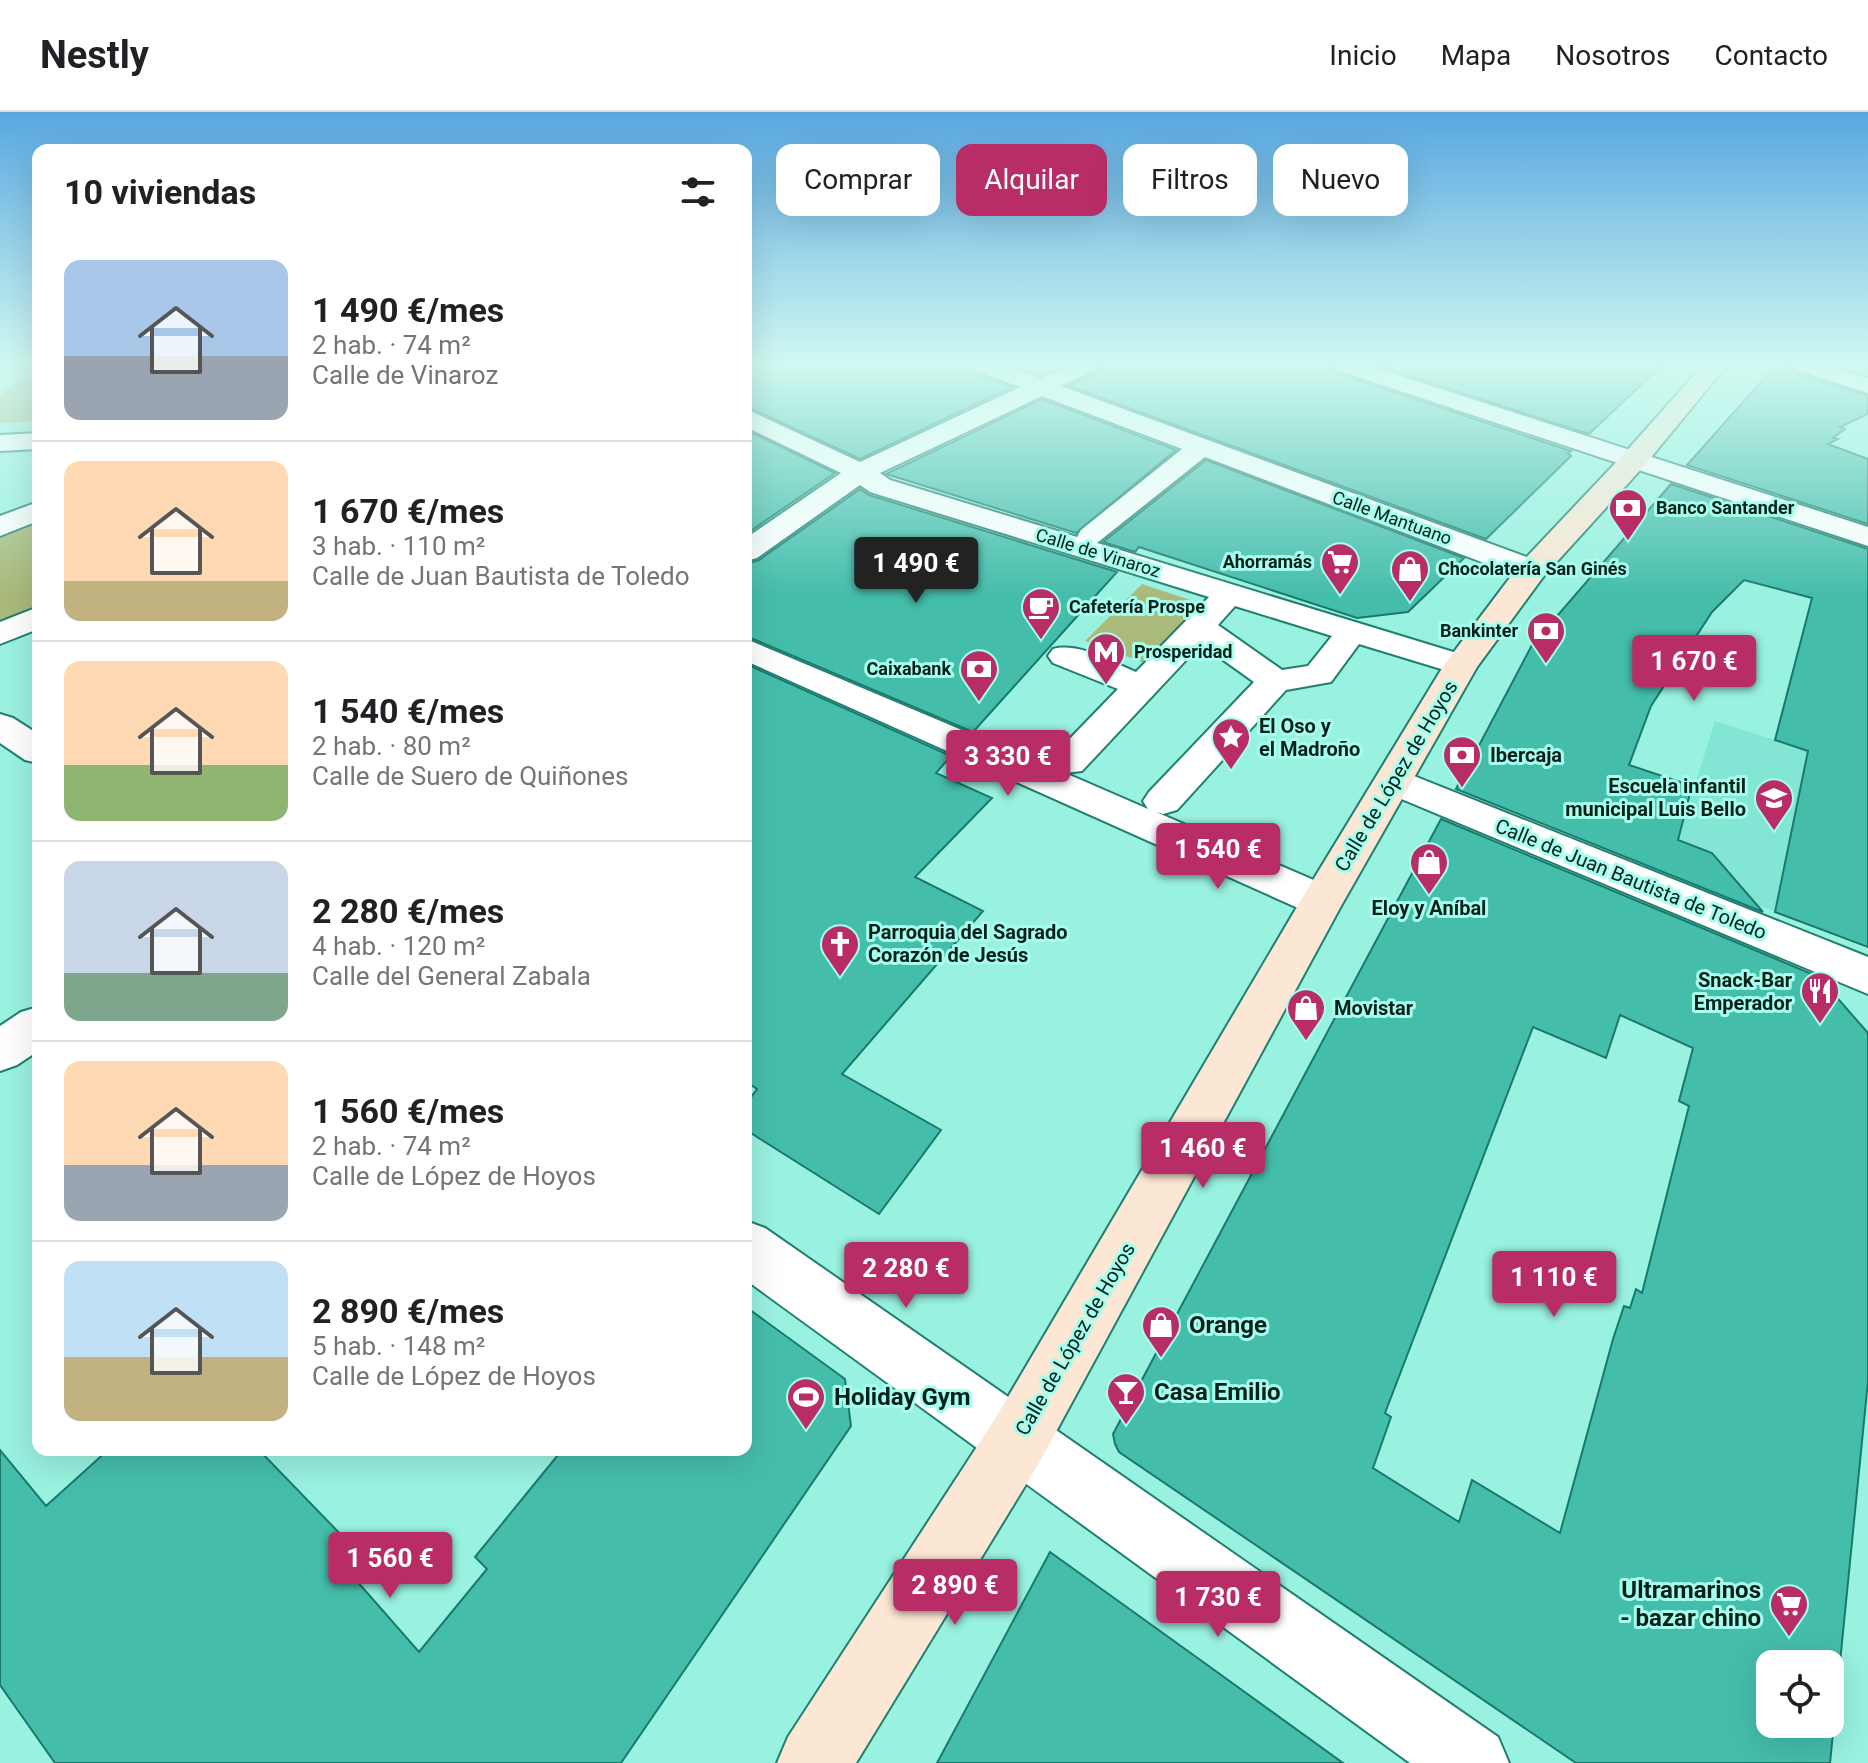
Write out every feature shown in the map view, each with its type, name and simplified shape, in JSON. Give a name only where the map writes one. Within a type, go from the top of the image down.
[{"type":"street","name":"Calle de Vinaroz","points":[[798,442],[860,472],[880,486],[1461,665]]},
{"type":"street","points":[[752,548],[860,472],[922,442]]},
{"type":"street","name":"Calle Mantuano","points":[[1188,442],[1532,570]]},
{"type":"street","points":[[1576,442],[1868,537]]},
{"type":"street","name":"Calle de López de Hoyos","points":[[814,1763],[1017,1441],[1322,901],[1461,665],[1532,570],[1649,442]]},
{"type":"street","points":[[1091,536],[1201,447]]},
{"type":"street","points":[[0,527],[32,514]]},
{"type":"street","points":[[1069,762],[1210,614],[1275,681]]},
{"type":"street","points":[[0,634],[32,620]]},
{"type":"street","points":[[1163,801],[1275,681],[1319,675],[1343,643]]},
{"type":"street","points":[[752,652],[1322,901]]},
{"type":"street","points":[[1065,656],[1141,686]]},
{"type":"street","points":[[0,726],[32,747]]},
{"type":"street","name":"Calle de Juan Bautista de Toledo","points":[[1394,781],[1868,976]]},
{"type":"street","points":[[0,1051],[32,1030]]},
{"type":"street","points":[[752,1251],[1472,1763]]},
{"type":"shaded area","points":[[32,522],[32,609],[0,623],[0,535]]},
{"type":"shaded area","points":[[1142,584],[1205,605],[1150,665],[1085,641]]},
{"type":"shaded area","name":"Escuela infantil municipal Luis Bello","points":[[1715,721],[1868,770],[1868,947],[1668,871]]},
{"type":"building","points":[[752,442],[771,442],[835,473],[752,530]]},
{"type":"building","points":[[824,442],[896,442],[860,459]]},
{"type":"building","points":[[952,442],[1155,442],[1176,450],[1076,533],[886,474]]},
{"type":"building","points":[[1222,442],[1544,442],[1571,451],[1568,453],[1571,456],[1486,539]]},
{"type":"building","points":[[1707,442],[1832,442],[1828,444],[1868,459],[1868,524],[1687,465]]},
{"type":"building","points":[[1206,460],[1464,558],[1408,612],[1357,618],[1139,547],[1135,552],[1103,542]]},
{"type":"building","points":[[1671,484],[1868,549],[1868,947],[1775,912],[1808,751],[1775,740],[1812,598],[1744,580],[1712,612],[1651,706],[1629,765],[1692,786],[1678,840],[1712,853],[1763,912],[1456,789],[1532,645]]},
{"type":"building","points":[[860,489],[869,495],[1117,572],[973,732],[752,639],[752,562]]},
{"type":"building","points":[[752,667],[951,756],[936,773],[992,798],[915,877],[983,911],[842,1074],[941,1130],[879,1214],[752,1134],[752,1096],[757,1089],[752,1086]]},
{"type":"building","points":[[1441,819],[1819,977],[1868,1033],[1868,1381],[1841,1650],[1756,1650],[1756,1738],[1832,1738],[1830,1763],[1576,1763],[1119,1452],[1113,1434]],"holes":[[[1620,1015],[1693,1048],[1679,1101],[1689,1106],[1642,1293],[1636,1289],[1630,1308],[1624,1306],[1560,1533],[1472,1480],[1459,1522],[1373,1468],[1391,1417],[1385,1413],[1533,1027],[1606,1058]]]},
{"type":"building","points":[[752,1311],[845,1379],[851,1426],[621,1763],[55,1763],[0,1685],[0,1450],[46,1506],[101,1456],[265,1456],[347,1541],[334,1555],[419,1652],[487,1569],[475,1557],[557,1456],[752,1456]]},
{"type":"building","points":[[1050,1552],[1199,1659],[1343,1763],[937,1763]]},
{"type":"place","name":"Banco Santander","points":[[1628,542]]},
{"type":"place","name":"Ahorramás","points":[[1340,596]]},
{"type":"place","name":"Chocolatería San Ginés","points":[[1410,603]]},
{"type":"place","name":"Cafetería Prospe","points":[[1041,641]]},
{"type":"place","name":"Bankinter","points":[[1546,665]]},
{"type":"place","name":"Prosperidad","points":[[1106,686]]},
{"type":"place","name":"Caixabank","points":[[979,703]]},
{"type":"place","name":"El Oso y el Madroño","points":[[1231,771]]},
{"type":"place","name":"Ibercaja","points":[[1462,789]]},
{"type":"place","name":"Escuela infantil municipal Luis Bello","points":[[1774,832]]},
{"type":"place","name":"Eloy y Aníbal","points":[[1429,896]]},
{"type":"place","name":"Parroquia del Sagrado Corazón de Jesús","points":[[840,978]]},
{"type":"place","name":"Snack-Bar Emperador","points":[[1820,1025]]},
{"type":"place","name":"Movistar","points":[[1306,1042]]},
{"type":"place","name":"Orange","points":[[1161,1359]]},
{"type":"place","name":"Casa Emilio","points":[[1126,1426]]},
{"type":"place","name":"Holiday Gym","points":[[806,1431]]},
{"type":"place","name":"Ultramarinos - bazar chino","points":[[1789,1638]]}]
